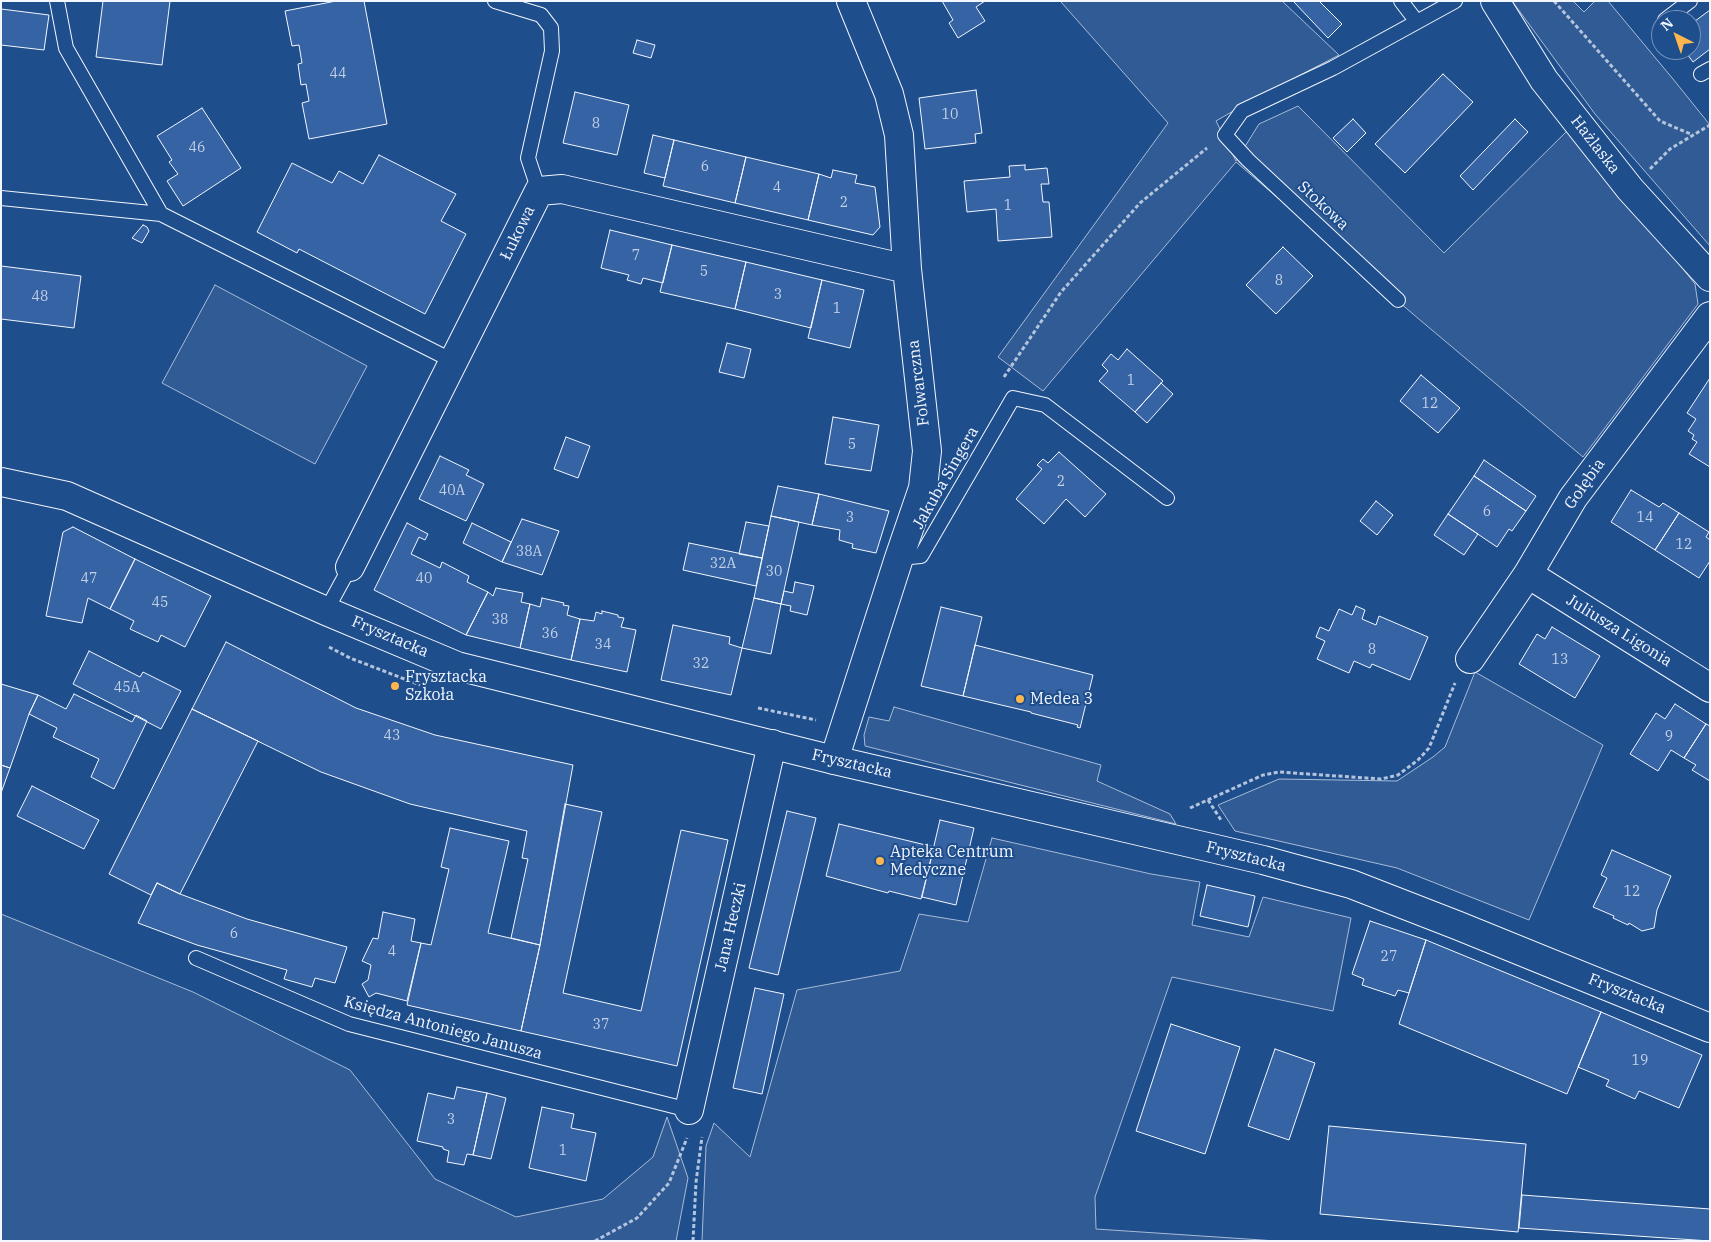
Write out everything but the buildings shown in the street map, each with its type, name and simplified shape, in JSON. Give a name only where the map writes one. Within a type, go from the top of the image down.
[{"type":"street","name":"Folwarczna","points":[[834,760],[923,488],[927,451],[907,269],[899,135],[889,94],[850,1]]},
{"type":"street","name":"Hażlaska","points":[[1495,1],[1544,80],[1630,189],[1710,277]]},
{"type":"street","name":"Łukowa","points":[[350,567],[455,362],[539,191],[562,189],[907,269]]},
{"type":"street","name":"Gołębia","points":[[1470,659],[1528,574],[1573,498],[1710,316]]},
{"type":"street","name":"Frysztacka","points":[[1,482],[67,496],[326,611],[457,666],[834,760],[1254,858],[1351,884],[1710,1028]]},
{"type":"street","name":"Juliusza Ligonia","points":[[1528,574],[1710,688]]},
{"type":"street","name":"Jana Heczki","points":[[696,1120],[772,744]]},
{"type":"lane","points":[[56,1],[66,48],[161,214]]},
{"type":"lane","points":[[495,1],[541,15],[551,28],[552,51],[528,158],[539,191]]},
{"type":"lane","points":[[1401,1],[1417,22]]},
{"type":"lane","points":[[1225,135],[1242,111],[1333,68],[1455,1]]},
{"type":"lane","points":[[1678,10],[1690,1]]},
{"type":"lane","name":"Stokowa","points":[[1225,135],[1248,160],[1398,300]]},
{"type":"lane","points":[[1,198],[161,214],[455,362]]},
{"type":"lane","name":"Jakuba Singera","points":[[899,558],[921,556],[1013,398],[1046,406],[1167,498]]},
{"type":"lane","name":"Łukowa","points":[[326,611],[350,567]]},
{"type":"lane","name":"Księdza Antoniego Janusza","points":[[196,958],[349,1024],[696,1120]]},
{"type":"path","points":[[1554,1],[1660,122],[1694,135]]},
{"type":"path","points":[[1648,170],[1670,150],[1710,125]]},
{"type":"path","points":[[1001,382],[1061,292],[1140,203],[1225,135]]},
{"type":"path","points":[[1190,808],[1263,775],[1278,772],[1381,779],[1398,774],[1418,760],[1429,748],[1458,676],[1470,659]]},
{"type":"path","points":[[595,1241],[637,1218],[669,1183],[696,1120]]},
{"type":"path","points":[[693,1241],[696,1182],[696,1120]]},
{"type":"shaded area","points":[[1282,1],[1339,55],[1216,121],[1236,161],[1259,124],[1298,106],[1444,253],[1569,129],[1695,284],[1698,304],[1583,457],[1236,162],[1043,391],[998,357],[1168,123],[1061,2]]},
{"type":"shaded area","points":[[1512,1],[1573,1],[1584,12],[1595,1],[1608,1],[1651,53],[1651,60],[1657,60],[1673,79],[1710,125],[1710,246],[1595,114]]},
{"type":"shaded area","points":[[215,285],[367,366],[315,464],[162,383]]},
{"type":"shaded area","points":[[1475,672],[1603,745],[1529,920],[1397,868],[1235,831],[1218,805],[1279,779],[1397,781],[1445,747]]},
{"type":"shaded area","points":[[894,707],[1101,765],[1097,781],[1170,814],[1176,824],[865,746],[864,735],[869,717],[889,721]]},
{"type":"shaded area","points":[[992,838],[1151,874],[1200,882],[1192,925],[1249,937],[1263,897],[1351,918],[1333,1011],[1172,977],[1095,1197],[1096,1229],[1277,1241],[702,1241],[706,1146],[714,1123],[750,1157],[797,990],[900,971],[919,914],[968,922]]},
{"type":"shaded area","points":[[1,914],[193,992],[350,1070],[435,1179],[516,1217],[603,1199],[653,1157],[667,1117],[688,1178],[676,1241],[1,1241]]},
{"type":"place","name":"Frysztacka Szkoła","points":[[395,686]]},
{"type":"place","name":"Medea 3","points":[[1020,699]]},
{"type":"place","name":"Apteka Centrum Medyczne","points":[[880,861]]}]
